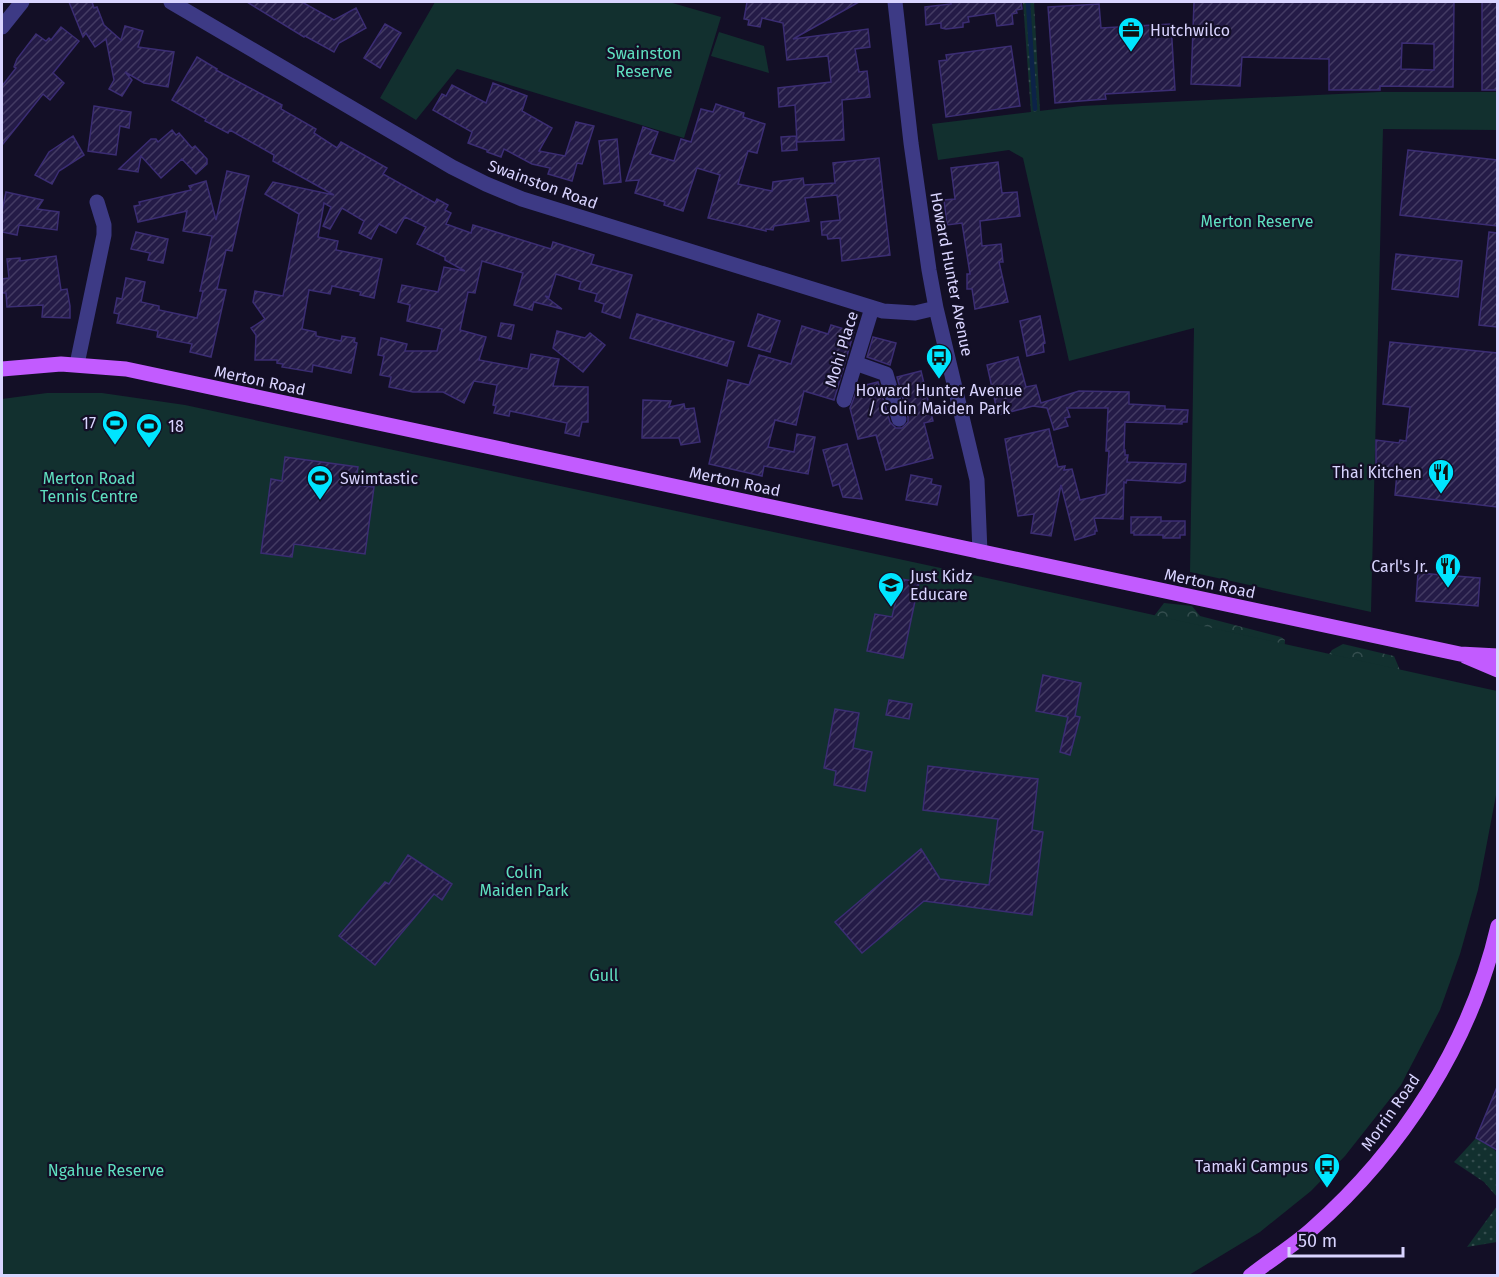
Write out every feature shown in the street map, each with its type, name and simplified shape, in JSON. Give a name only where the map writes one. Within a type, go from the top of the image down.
[{"type":"main road","name":"Merton Road","points":[[2,369],[44,364],[77,364],[126,369],[1460,654],[1497,656]]},
{"type":"main road","name":"Merton Road","points":[[1460,654],[1497,670]]},
{"type":"main road","name":"Morrin Road","points":[[1250,1275],[1311,1231],[1389,1151],[1444,1065],[1465,1023],[1483,981],[1497,926]]},
{"type":"street","points":[[2,27],[22,2]]},
{"type":"street","name":"Swainston Road","points":[[171,2],[452,167],[486,184],[534,202],[872,308],[897,313],[915,313],[936,308]]},
{"type":"street","name":"Howard Hunter Avenue","points":[[895,2],[911,142],[936,308],[976,480],[980,552]]},
{"type":"street","points":[[77,364],[104,235],[98,202]]},
{"type":"street","name":"Mohi Place","points":[[844,400],[872,308]]},
{"type":"street","points":[[855,363],[886,374],[899,419]]},
{"type":"green space","name":"Swainston Reserve","points":[[435,2],[669,2],[721,17],[684,138],[457,69],[416,120],[380,98]]},
{"type":"green space","points":[[1023,2],[1034,2],[1040,111],[1031,113]]},
{"type":"green space","points":[[719,32],[764,46],[769,73],[711,56]]},
{"type":"green space","name":"Merton Reserve","points":[[1380,92],[1497,92],[1498,130],[1383,129],[1371,612],[1190,572],[1194,328],[1069,361],[1023,158],[1009,150],[938,160],[932,124],[1081,106]]},
{"type":"green space","name":"Colin Maiden Park","points":[[47,393],[102,393],[185,405],[1497,691],[1497,790],[1478,890],[1460,954],[1440,1010],[1401,1085],[1345,1156],[1311,1191],[1260,1232],[1189,1275],[2,1275],[2,399]]},
{"type":"green space","points":[[1164,603],[1192,606],[1200,616],[1281,637],[1285,640],[1284,658],[1151,620]]},
{"type":"green space","points":[[1343,644],[1394,656],[1402,675],[1324,661],[1332,650]]},
{"type":"green space","points":[[1476,1138],[1497,1153],[1497,1197],[1484,1182],[1454,1162]]},
{"type":"green space","points":[[1497,1206],[1497,1242],[1467,1247]]},
{"type":"building","points":[[69,2],[92,2],[94,8],[97,7],[104,25],[121,40],[125,26],[143,31],[138,47],[174,52],[168,87],[144,83],[125,72],[132,80],[122,96],[109,89],[114,80],[106,39],[95,47],[86,33],[83,37]]},
{"type":"building","points":[[247,2],[302,2],[334,20],[356,8],[366,28],[339,43],[334,52],[304,37]]},
{"type":"building","points":[[747,2],[859,2],[793,39],[868,29],[870,47],[855,49],[859,72],[867,71],[870,97],[842,100],[844,140],[797,142],[795,105],[779,107],[778,88],[831,82],[828,56],[787,60],[783,23],[762,18],[760,27],[748,25],[749,20],[744,19]]},
{"type":"building","points":[[950,2],[1021,2],[1022,9],[1012,14],[1013,24],[997,26],[995,13],[968,17],[969,22],[963,23],[963,27],[946,29],[941,28],[941,23],[926,25],[925,7],[951,4]]},
{"type":"building","points":[[1194,2],[1454,2],[1453,87],[1380,86],[1380,90],[1329,90],[1329,59],[1242,57],[1240,86],[1191,84]],"holes":[[[1402,43],[1434,44],[1434,70],[1401,69]]]},
{"type":"building","points":[[1482,2],[1497,2],[1497,90],[1482,90]]},
{"type":"building","points":[[1099,4],[1101,28],[1171,24],[1175,90],[1105,94],[1106,99],[1055,103],[1048,7]]},
{"type":"building","points":[[385,24],[401,33],[380,68],[364,58]]},
{"type":"building","points":[[61,27],[79,41],[53,73],[64,83],[50,100],[43,94],[2,145],[2,86],[16,68],[14,67],[17,59],[36,34],[46,41],[49,38],[51,40]]},
{"type":"building","points":[[1011,46],[1020,106],[946,117],[939,61],[947,60],[946,55]]},
{"type":"building","points":[[197,57],[216,70],[282,105],[281,109],[316,129],[314,133],[337,148],[341,142],[387,168],[383,174],[435,203],[437,199],[448,205],[445,210],[451,213],[446,224],[471,233],[473,225],[551,249],[553,242],[594,255],[591,264],[632,275],[620,318],[602,312],[604,304],[595,301],[597,294],[579,289],[581,282],[556,274],[549,297],[545,296],[562,309],[534,302],[532,310],[514,305],[523,273],[482,261],[475,293],[468,292],[460,330],[486,337],[479,360],[528,369],[531,354],[559,359],[553,386],[588,387],[588,422],[582,422],[579,436],[565,433],[567,423],[510,411],[509,416],[494,413],[496,406],[493,405],[497,385],[474,381],[464,403],[443,392],[413,392],[389,387],[391,377],[380,375],[384,356],[378,355],[381,338],[407,344],[405,351],[437,351],[442,329],[407,321],[410,305],[398,302],[402,285],[438,292],[444,267],[465,271],[445,260],[445,257],[417,244],[426,227],[405,217],[396,233],[379,224],[371,239],[359,233],[364,221],[342,208],[330,229],[323,226],[331,207],[324,203],[318,237],[338,241],[336,250],[382,259],[374,298],[360,295],[361,292],[332,286],[330,294],[309,290],[302,329],[316,332],[316,336],[341,341],[342,336],[355,338],[354,342],[357,343],[351,373],[313,365],[312,372],[282,367],[283,364],[277,363],[277,360],[255,360],[256,335],[251,328],[265,319],[253,302],[255,291],[283,296],[299,214],[265,194],[273,182],[334,195],[273,161],[274,155],[230,130],[228,133],[205,121],[206,119],[172,100]]},
{"type":"building","points":[[493,83],[527,96],[522,111],[552,128],[539,151],[565,156],[576,122],[594,126],[582,164],[577,163],[572,181],[548,174],[550,168],[532,164],[504,149],[501,157],[468,143],[472,132],[433,110],[442,94],[446,96],[452,85],[486,103]]},
{"type":"building","points":[[716,104],[744,113],[743,117],[765,124],[757,153],[748,151],[738,184],[772,191],[773,182],[803,178],[804,185],[835,183],[833,163],[879,158],[890,255],[842,261],[840,238],[828,239],[827,235],[822,235],[821,222],[840,220],[837,195],[805,198],[809,221],[774,226],[773,230],[766,229],[766,231],[708,218],[720,175],[697,168],[683,211],[664,205],[665,202],[635,193],[639,180],[626,181],[643,127],[658,132],[650,154],[674,161],[681,139],[691,142],[701,109],[713,112]]},
{"type":"building","points":[[94,106],[131,112],[129,128],[120,126],[116,155],[88,151]]},
{"type":"building","points":[[172,130],[176,135],[179,133],[192,148],[195,146],[207,159],[207,164],[196,174],[182,159],[161,178],[141,156],[138,172],[119,169],[151,139],[156,139],[158,142]]},
{"type":"building","points":[[73,136],[84,155],[59,171],[52,184],[35,175],[49,152]]},
{"type":"building","points":[[796,136],[797,150],[782,151],[781,137]]},
{"type":"building","points":[[617,139],[621,182],[604,184],[599,141]]},
{"type":"building","points":[[1408,150],[1497,160],[1497,226],[1400,215]]},
{"type":"building","points":[[998,162],[1002,193],[1017,192],[1020,216],[980,221],[982,246],[1001,244],[1003,262],[999,262],[1008,302],[975,309],[972,289],[967,289],[967,274],[970,274],[962,223],[947,225],[944,200],[955,199],[951,168]]},
{"type":"building","points":[[227,171],[249,176],[232,251],[226,250],[217,289],[226,290],[211,357],[190,352],[192,344],[157,337],[158,331],[117,323],[119,314],[114,313],[117,298],[122,299],[126,278],[145,282],[141,302],[159,306],[159,310],[197,318],[203,291],[200,291],[212,236],[183,231],[187,211],[138,222],[134,206],[140,205],[139,202],[191,190],[189,186],[206,181],[216,220]]},
{"type":"building","points":[[6,192],[43,200],[37,209],[59,212],[57,230],[19,225],[17,235],[2,232],[2,211]]},
{"type":"building","points":[[136,232],[168,239],[163,263],[148,260],[150,253],[131,249]]},
{"type":"building","points":[[1489,232],[1497,233],[1497,327],[1479,325]]},
{"type":"building","points":[[1396,254],[1462,261],[1458,297],[1392,289]]},
{"type":"building","points":[[56,256],[61,290],[67,289],[70,318],[42,317],[43,305],[7,307],[6,293],[2,293],[2,279],[9,278],[7,259],[20,258],[20,261]]},
{"type":"building","points":[[637,314],[734,342],[727,366],[630,338]]},
{"type":"building","points":[[758,314],[780,321],[770,352],[748,346]]},
{"type":"building","points":[[1040,316],[1045,343],[1043,344],[1044,352],[1027,356],[1020,321]]},
{"type":"building","points":[[501,323],[514,325],[511,339],[498,336]]},
{"type":"building","points":[[831,325],[854,332],[834,400],[804,391],[796,425],[775,420],[768,447],[794,452],[797,434],[815,437],[808,474],[764,466],[762,476],[709,464],[728,380],[749,385],[759,355],[791,364],[802,326],[828,334]]},
{"type":"building","points":[[557,331],[585,338],[590,333],[605,345],[583,372],[553,348]]},
{"type":"building","points":[[873,337],[896,343],[890,365],[867,357]]},
{"type":"building","points":[[1390,342],[1497,353],[1497,507],[1395,495],[1397,473],[1376,471],[1376,440],[1399,443],[1400,440],[1406,441],[1410,407],[1383,404]]},
{"type":"building","points":[[1018,357],[1026,387],[1036,385],[1041,403],[1079,391],[1129,392],[1129,404],[1188,410],[1187,422],[1182,422],[1182,424],[1125,422],[1124,450],[1125,455],[1128,455],[1127,462],[1186,464],[1185,481],[1180,483],[1127,480],[1126,483],[1124,482],[1123,519],[1094,518],[1097,531],[1095,534],[1075,540],[1061,485],[1051,536],[1031,533],[1034,514],[1018,516],[1005,439],[1049,429],[1058,467],[1065,466],[1064,470],[1072,469],[1080,500],[1106,494],[1109,451],[1106,451],[1108,408],[1067,408],[1070,417],[1065,418],[1068,426],[1054,430],[1047,408],[1033,406],[998,415],[987,365]]},
{"type":"building","points":[[921,371],[933,421],[924,423],[933,458],[886,470],[876,435],[858,439],[850,408],[858,387],[878,382],[890,422],[896,428],[902,428],[908,422],[908,417],[897,377]]},
{"type":"building","points":[[643,400],[671,401],[669,407],[684,404],[685,409],[694,408],[700,442],[681,445],[679,438],[642,438]]},
{"type":"building","points":[[847,444],[862,499],[843,497],[839,484],[833,486],[823,450]]},
{"type":"building","name":"Swimtastic","points":[[285,457],[358,467],[355,485],[374,487],[365,554],[294,544],[292,557],[261,553],[271,479],[282,481]]},
{"type":"building","points":[[911,475],[932,479],[931,484],[941,486],[937,505],[906,500]]},
{"type":"building","points":[[1131,517],[1161,517],[1161,521],[1185,521],[1185,535],[1180,535],[1180,538],[1163,538],[1163,535],[1134,535],[1131,533]]},
{"type":"building","name":"Carl's Jr.","points":[[1418,573],[1480,578],[1478,606],[1416,601]]},
{"type":"building","points":[[901,579],[919,582],[903,658],[867,651],[875,614],[892,617]]},
{"type":"building","points":[[1043,675],[1081,683],[1075,716],[1080,717],[1070,755],[1060,752],[1068,717],[1036,711]]},
{"type":"building","points":[[889,700],[912,704],[909,719],[886,715]]},
{"type":"building","points":[[835,709],[859,713],[853,748],[872,752],[865,791],[834,785],[836,771],[824,768]]},
{"type":"building","points":[[928,766],[1038,779],[1032,830],[1043,832],[1032,915],[924,901],[862,953],[835,922],[921,849],[940,879],[989,885],[998,819],[923,810]]},
{"type":"building","points":[[408,855],[452,884],[442,900],[434,894],[375,965],[339,936],[385,882],[389,884]]},
{"type":"building","points":[[1497,1087],[1497,1150],[1476,1138]]},
{"type":"waterway","points":[[1028,2],[1035,109]]},
{"type":"place","name":"Hutchwilco","points":[[1131,53]]},
{"type":"place","name":"Howard Hunter Avenue / Colin Maiden Park","points":[[939,380]]},
{"type":"place","name":"17","points":[[115,446]]},
{"type":"place","name":"18","points":[[149,449]]},
{"type":"place","name":"Thai Kitchen","points":[[1441,495]]},
{"type":"place","name":"Swimtastic","points":[[320,501]]},
{"type":"place","name":"Carl's Jr.","points":[[1448,589]]},
{"type":"place","name":"Just Kidz Educare","points":[[891,608]]},
{"type":"place","name":"Tamaki Campus","points":[[1327,1189]]},
{"type":"park label","name":"Merton Road Tennis Centre","points":[[89,487]]},
{"type":"park label","name":"Gull","points":[[604,975]]},
{"type":"park label","name":"Ngahue Reserve","points":[[106,1170]]}]
